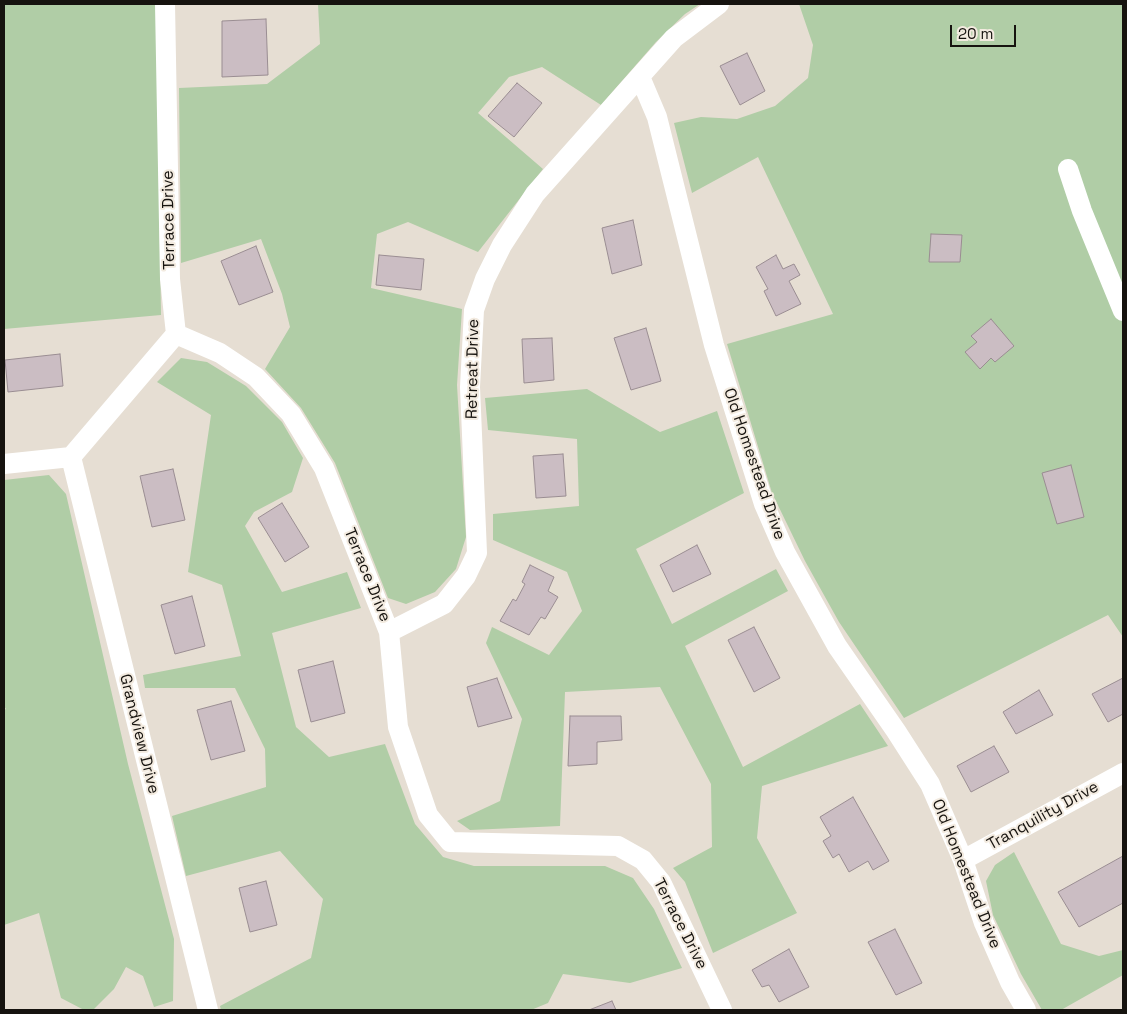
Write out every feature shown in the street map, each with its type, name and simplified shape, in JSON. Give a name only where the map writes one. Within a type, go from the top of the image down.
[{"type":"street","name":"Terrace Drive","points":[[165,4],[170,279],[176,334],[220,353],[256,377],[292,414],[324,468],[390,632],[398,727],[428,815],[450,842],[618,846],[643,860],[661,882],[722,1010]]},
{"type":"street","name":"Retreat Drive","points":[[390,632],[444,604],[466,576],[477,553],[470,386],[474,310],[485,279],[502,245],[535,194],[674,38],[718,4]]},
{"type":"street","name":"Old Homestead Drive","points":[[640,77],[657,117],[714,345],[764,504],[785,552],[837,646],[930,784],[963,860],[984,923],[1010,982],[1026,1010]]},
{"type":"street","points":[[1068,169],[1082,211],[1123,311]]},
{"type":"street","points":[[4,464],[71,457],[176,334]]},
{"type":"street","name":"Grandview Drive","points":[[71,457],[208,1010]]},
{"type":"street","name":"Tranquility Drive","points":[[963,860],[1123,773]]},
{"type":"green space","points":[[4,4],[156,4],[161,315],[4,329]]},
{"type":"green space","points":[[318,4],[700,4],[685,14],[656,42],[601,105],[542,67],[509,77],[478,113],[543,169],[478,252],[408,222],[377,234],[371,288],[462,309],[457,385],[466,537],[456,569],[435,592],[406,604],[388,598],[335,463],[301,408],[265,369],[290,327],[282,294],[261,239],[181,263],[179,88],[267,84],[320,44]]},
{"type":"green space","points":[[799,4],[1123,4],[1123,637],[1108,615],[904,718],[839,622],[805,561],[772,493],[727,344],[833,314],[758,157],[692,193],[674,123],[701,117],[737,119],[775,106],[808,78],[813,45]]},
{"type":"green space","points":[[181,358],[207,362],[246,386],[282,422],[303,458],[292,492],[254,512],[245,526],[282,592],[347,572],[361,608],[272,633],[296,727],[329,757],[385,744],[415,824],[443,857],[474,866],[605,866],[633,878],[654,909],[682,968],[630,983],[563,974],[548,1003],[531,1010],[221,1010],[220,1006],[311,958],[323,899],[280,851],[186,876],[172,816],[266,787],[265,749],[235,688],[145,688],[143,675],[241,656],[222,585],[188,572],[211,415],[157,382]]},
{"type":"green space","points":[[587,389],[660,432],[717,411],[744,493],[636,549],[672,624],[776,569],[788,591],[685,646],[743,767],[860,704],[888,746],[762,786],[757,838],[797,913],[713,953],[685,882],[673,868],[712,847],[711,784],[660,687],[565,692],[560,826],[470,830],[457,821],[500,801],[522,719],[486,643],[492,627],[549,655],[582,611],[567,572],[493,540],[493,514],[579,506],[577,439],[488,430],[485,398]]},
{"type":"green space","points":[[49,475],[66,494],[128,764],[174,939],[173,1001],[154,1007],[143,976],[126,967],[114,989],[93,1010],[84,1010],[61,998],[39,913],[4,925],[4,710],[6,709],[4,706],[4,480]]},
{"type":"green space","points":[[1014,852],[1061,944],[1099,956],[1123,950],[1123,975],[1061,1010],[1042,1010],[1021,974],[993,915],[986,881],[995,865]]},
{"type":"building","points":[[266,19],[268,75],[222,77],[222,21]]},
{"type":"building","points":[[747,53],[765,91],[740,105],[720,66]]},
{"type":"building","points":[[517,83],[542,103],[514,137],[488,116]]},
{"type":"building","points":[[633,220],[642,265],[612,274],[602,228]]},
{"type":"building","points":[[931,234],[962,235],[960,262],[929,262]]},
{"type":"building","points":[[256,246],[273,292],[239,305],[221,261]]},
{"type":"building","points":[[379,255],[424,259],[421,290],[376,285]]},
{"type":"building","points":[[776,255],[783,269],[794,264],[800,275],[789,281],[801,304],[776,316],[764,291],[768,289],[756,267]]},
{"type":"building","points":[[991,319],[1014,346],[995,362],[991,358],[980,369],[965,352],[977,342],[971,336]]},
{"type":"building","points":[[646,328],[661,381],[631,390],[614,338]]},
{"type":"building","points":[[552,338],[554,380],[524,383],[522,339]]},
{"type":"building","points":[[60,354],[63,386],[8,392],[5,360]]},
{"type":"building","points":[[563,454],[566,496],[536,498],[533,456]]},
{"type":"building","points":[[1071,465],[1084,517],[1057,524],[1042,473]]},
{"type":"building","points":[[173,469],[185,520],[152,527],[140,476]]},
{"type":"building","points":[[282,503],[309,547],[285,562],[258,518]]},
{"type":"building","points":[[697,545],[711,574],[673,592],[660,565]]},
{"type":"building","points":[[530,565],[554,577],[548,591],[558,597],[545,619],[541,617],[529,635],[500,621],[513,599],[516,601],[525,584],[522,582]]},
{"type":"building","points":[[192,596],[205,646],[175,654],[161,605]]},
{"type":"building","points":[[754,627],[780,678],[754,692],[728,640]]},
{"type":"building","points":[[333,661],[345,713],[311,722],[298,670]]},
{"type":"building","points":[[497,678],[512,718],[478,727],[467,687]]},
{"type":"building","points":[[1123,678],[1123,714],[1108,722],[1092,694]]},
{"type":"building","points":[[1039,690],[1053,715],[1016,734],[1003,712]]},
{"type":"building","points":[[231,701],[245,751],[211,760],[197,710]]},
{"type":"building","points":[[570,716],[621,716],[622,740],[597,742],[597,764],[568,766]]},
{"type":"building","points":[[994,746],[1009,772],[971,792],[957,766]]},
{"type":"building","points":[[853,797],[889,861],[873,870],[868,861],[849,872],[839,854],[833,858],[823,841],[831,836],[820,817]]},
{"type":"building","points":[[1123,856],[1123,903],[1079,927],[1058,892]]},
{"type":"building","points":[[266,881],[277,925],[250,932],[239,888]]},
{"type":"building","points":[[895,929],[922,983],[896,995],[868,942]]},
{"type":"building","points":[[789,949],[809,987],[779,1002],[769,985],[762,987],[752,970]]},
{"type":"building","points":[[612,1001],[616,1010],[589,1010]]}]
